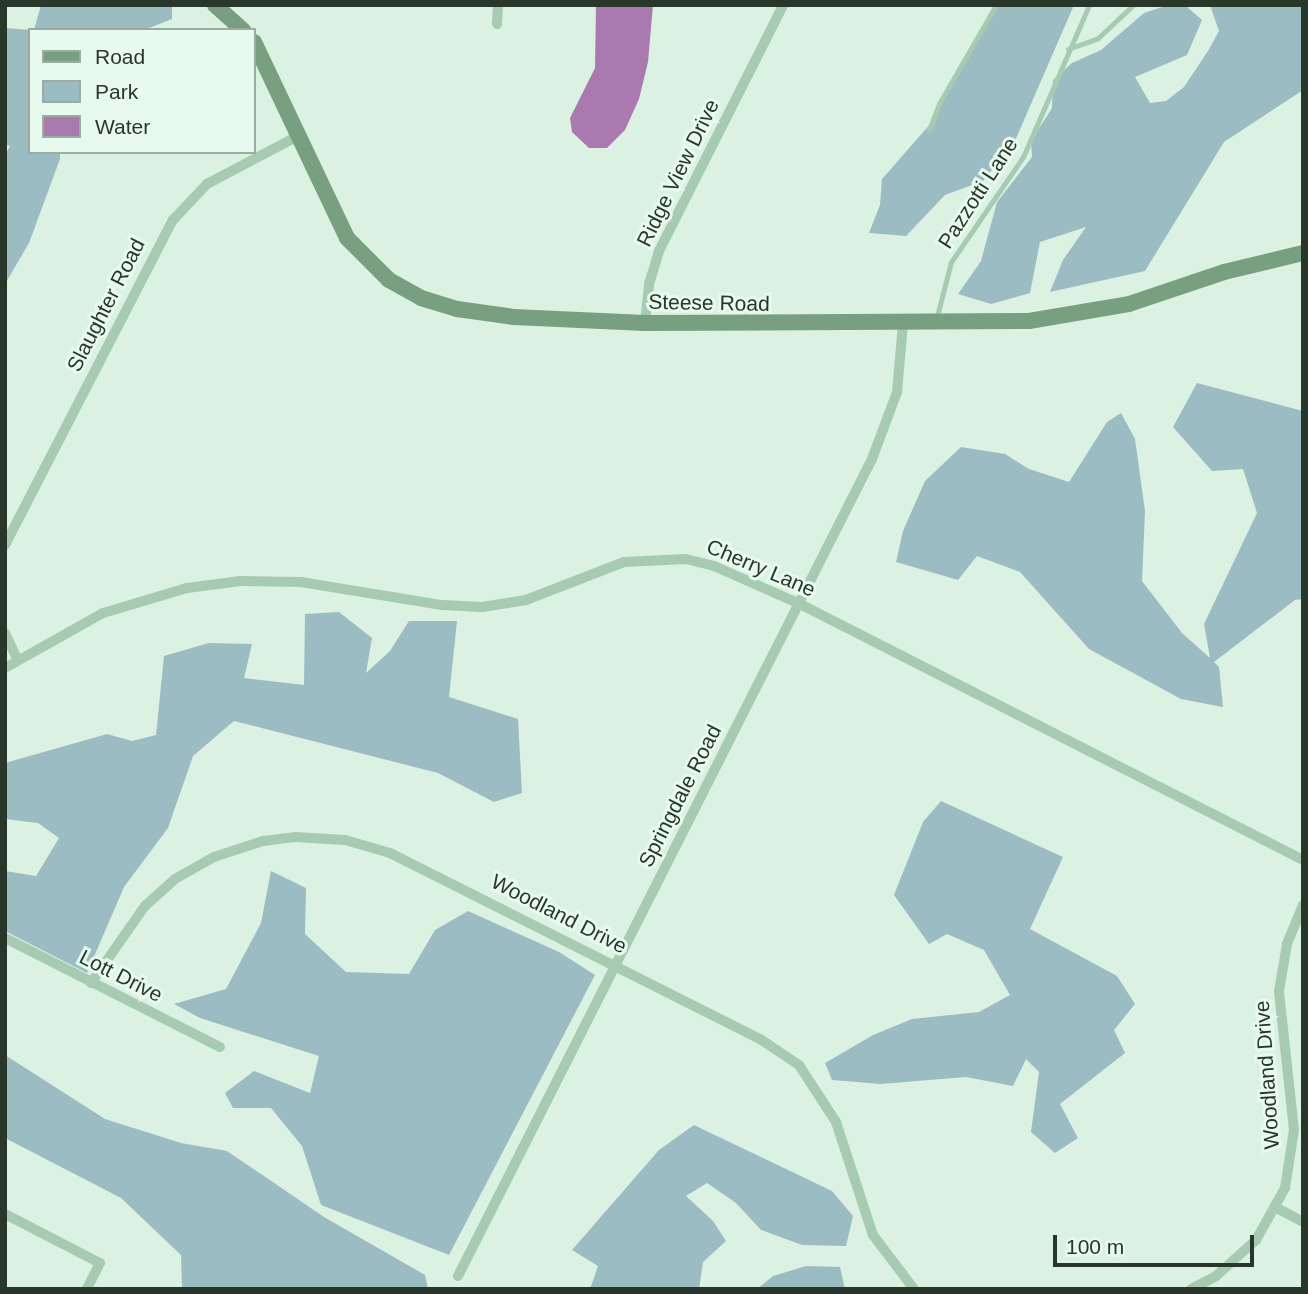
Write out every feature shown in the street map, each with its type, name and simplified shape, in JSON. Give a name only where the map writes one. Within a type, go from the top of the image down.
[{"type":"street","points":[[215,5],[241,28]]},
{"type":"street","points":[[497,24],[498,5]]},
{"type":"street","name":"Ridge View Drive","points":[[645,323],[649,284],[659,251],[783,5]]},
{"type":"street","name":"Steese Road","points":[[256,47],[347,238],[367,261],[405,290],[439,304],[485,314],[645,323],[903,324],[1086,315],[1224,272],[1303,253]]},
{"type":"street","name":"Slaughter Road","points":[[5,545],[173,220],[206,184],[254,155],[298,136]]},
{"type":"street","name":"Springdale Road","points":[[458,1276],[618,965],[883,434],[899,381],[903,324]]},
{"type":"street","name":"Cherry Lane","points":[[5,668],[129,603],[187,588],[240,581],[301,582],[442,605],[482,607],[526,600],[624,562],[667,558],[714,566],[799,603],[1303,860]]},
{"type":"street","points":[[5,633],[18,659]]},
{"type":"street","name":"Woodland Drive","points":[[91,983],[145,906],[175,879],[240,847],[295,837],[345,840],[390,853],[618,965],[760,1039],[799,1065],[836,1122],[873,1235],[914,1289]]},
{"type":"street","name":"Woodland Drive","points":[[1191,1289],[1232,1264],[1256,1240],[1275,1207],[1292,1159],[1294,1130],[1279,991],[1287,944],[1303,905]]},
{"type":"street","name":"Lott Drive","points":[[5,938],[220,1047]]},
{"type":"street","points":[[1275,1207],[1303,1222]]},
{"type":"street","points":[[5,1214],[100,1263],[87,1289]]},
{"type":"lane","points":[[929,130],[940,102],[996,5]]},
{"type":"lane","name":"Pazzotti Lane","points":[[936,323],[951,262],[1023,157],[1089,5]]},
{"type":"lane","points":[[1068,49],[1098,38],[1133,5]]},
{"type":"green space","points":[[41,5],[172,5],[172,19],[149,28],[35,28]]},
{"type":"green space","points":[[996,5],[1074,5],[1014,143],[983,181],[945,195],[906,236],[869,233],[880,205],[882,179],[932,122]]},
{"type":"green space","points":[[1168,5],[1185,5],[1202,20],[1187,55],[1135,77],[1150,103],[1166,101],[1184,87],[1208,51],[1219,31],[1210,5],[1303,5],[1303,90],[1224,142],[1145,271],[1050,292],[1063,260],[1086,227],[1040,242],[1030,293],[991,304],[958,294],[981,261],[997,202],[1032,157],[1031,141],[1052,108],[1053,80],[1072,63],[1101,50],[1144,13]]},
{"type":"green space","points":[[5,28],[28,30],[28,154],[60,154],[60,159],[29,243],[5,284],[5,155],[10,146],[5,144]]},
{"type":"green space","points":[[1197,383],[1303,411],[1303,599],[1295,600],[1214,662],[1219,667],[1223,707],[1181,699],[1089,649],[1020,572],[977,556],[958,580],[896,562],[903,531],[925,481],[961,447],[1005,454],[1029,469],[1069,482],[1107,422],[1121,413],[1135,439],[1145,511],[1142,581],[1182,633],[1210,658],[1204,624],[1257,513],[1243,469],[1212,471],[1173,427]]},
{"type":"green space","points":[[339,612],[372,638],[366,673],[390,651],[409,621],[457,621],[449,697],[518,719],[522,793],[494,802],[438,773],[234,721],[193,756],[168,828],[124,887],[87,973],[5,931],[5,871],[36,876],[59,838],[38,823],[5,819],[5,763],[107,734],[132,741],[156,735],[164,656],[209,643],[252,644],[244,678],[304,685],[305,614]]},
{"type":"green space","points":[[941,801],[1063,857],[1030,929],[1117,976],[1135,1004],[1114,1030],[1125,1053],[1060,1104],[1078,1138],[1055,1153],[1031,1132],[1039,1072],[1026,1059],[1013,1086],[966,1077],[881,1084],[832,1080],[825,1063],[873,1035],[912,1019],[979,1012],[1010,995],[984,950],[947,934],[929,944],[894,895],[923,822]]},
{"type":"green space","points":[[271,871],[306,888],[305,934],[346,972],[409,974],[435,930],[468,911],[559,952],[595,975],[449,1255],[321,1205],[302,1146],[271,1108],[233,1108],[225,1093],[254,1071],[310,1093],[319,1056],[200,1018],[174,1004],[226,989],[261,923]]},
{"type":"green space","points":[[5,1055],[105,1119],[181,1143],[227,1151],[324,1217],[425,1275],[428,1289],[182,1289],[181,1255],[121,1198],[5,1138]]},
{"type":"green space","points":[[694,1125],[832,1191],[853,1216],[846,1246],[802,1245],[761,1230],[736,1203],[707,1183],[686,1196],[713,1221],[726,1241],[703,1262],[699,1289],[590,1289],[598,1266],[572,1250],[659,1150]]},
{"type":"green space","points":[[806,1266],[840,1267],[845,1289],[757,1289],[773,1276]]},
{"type":"water","points":[[596,5],[653,5],[648,62],[639,99],[625,130],[607,148],[589,148],[572,132],[570,118],[595,68]]}]
